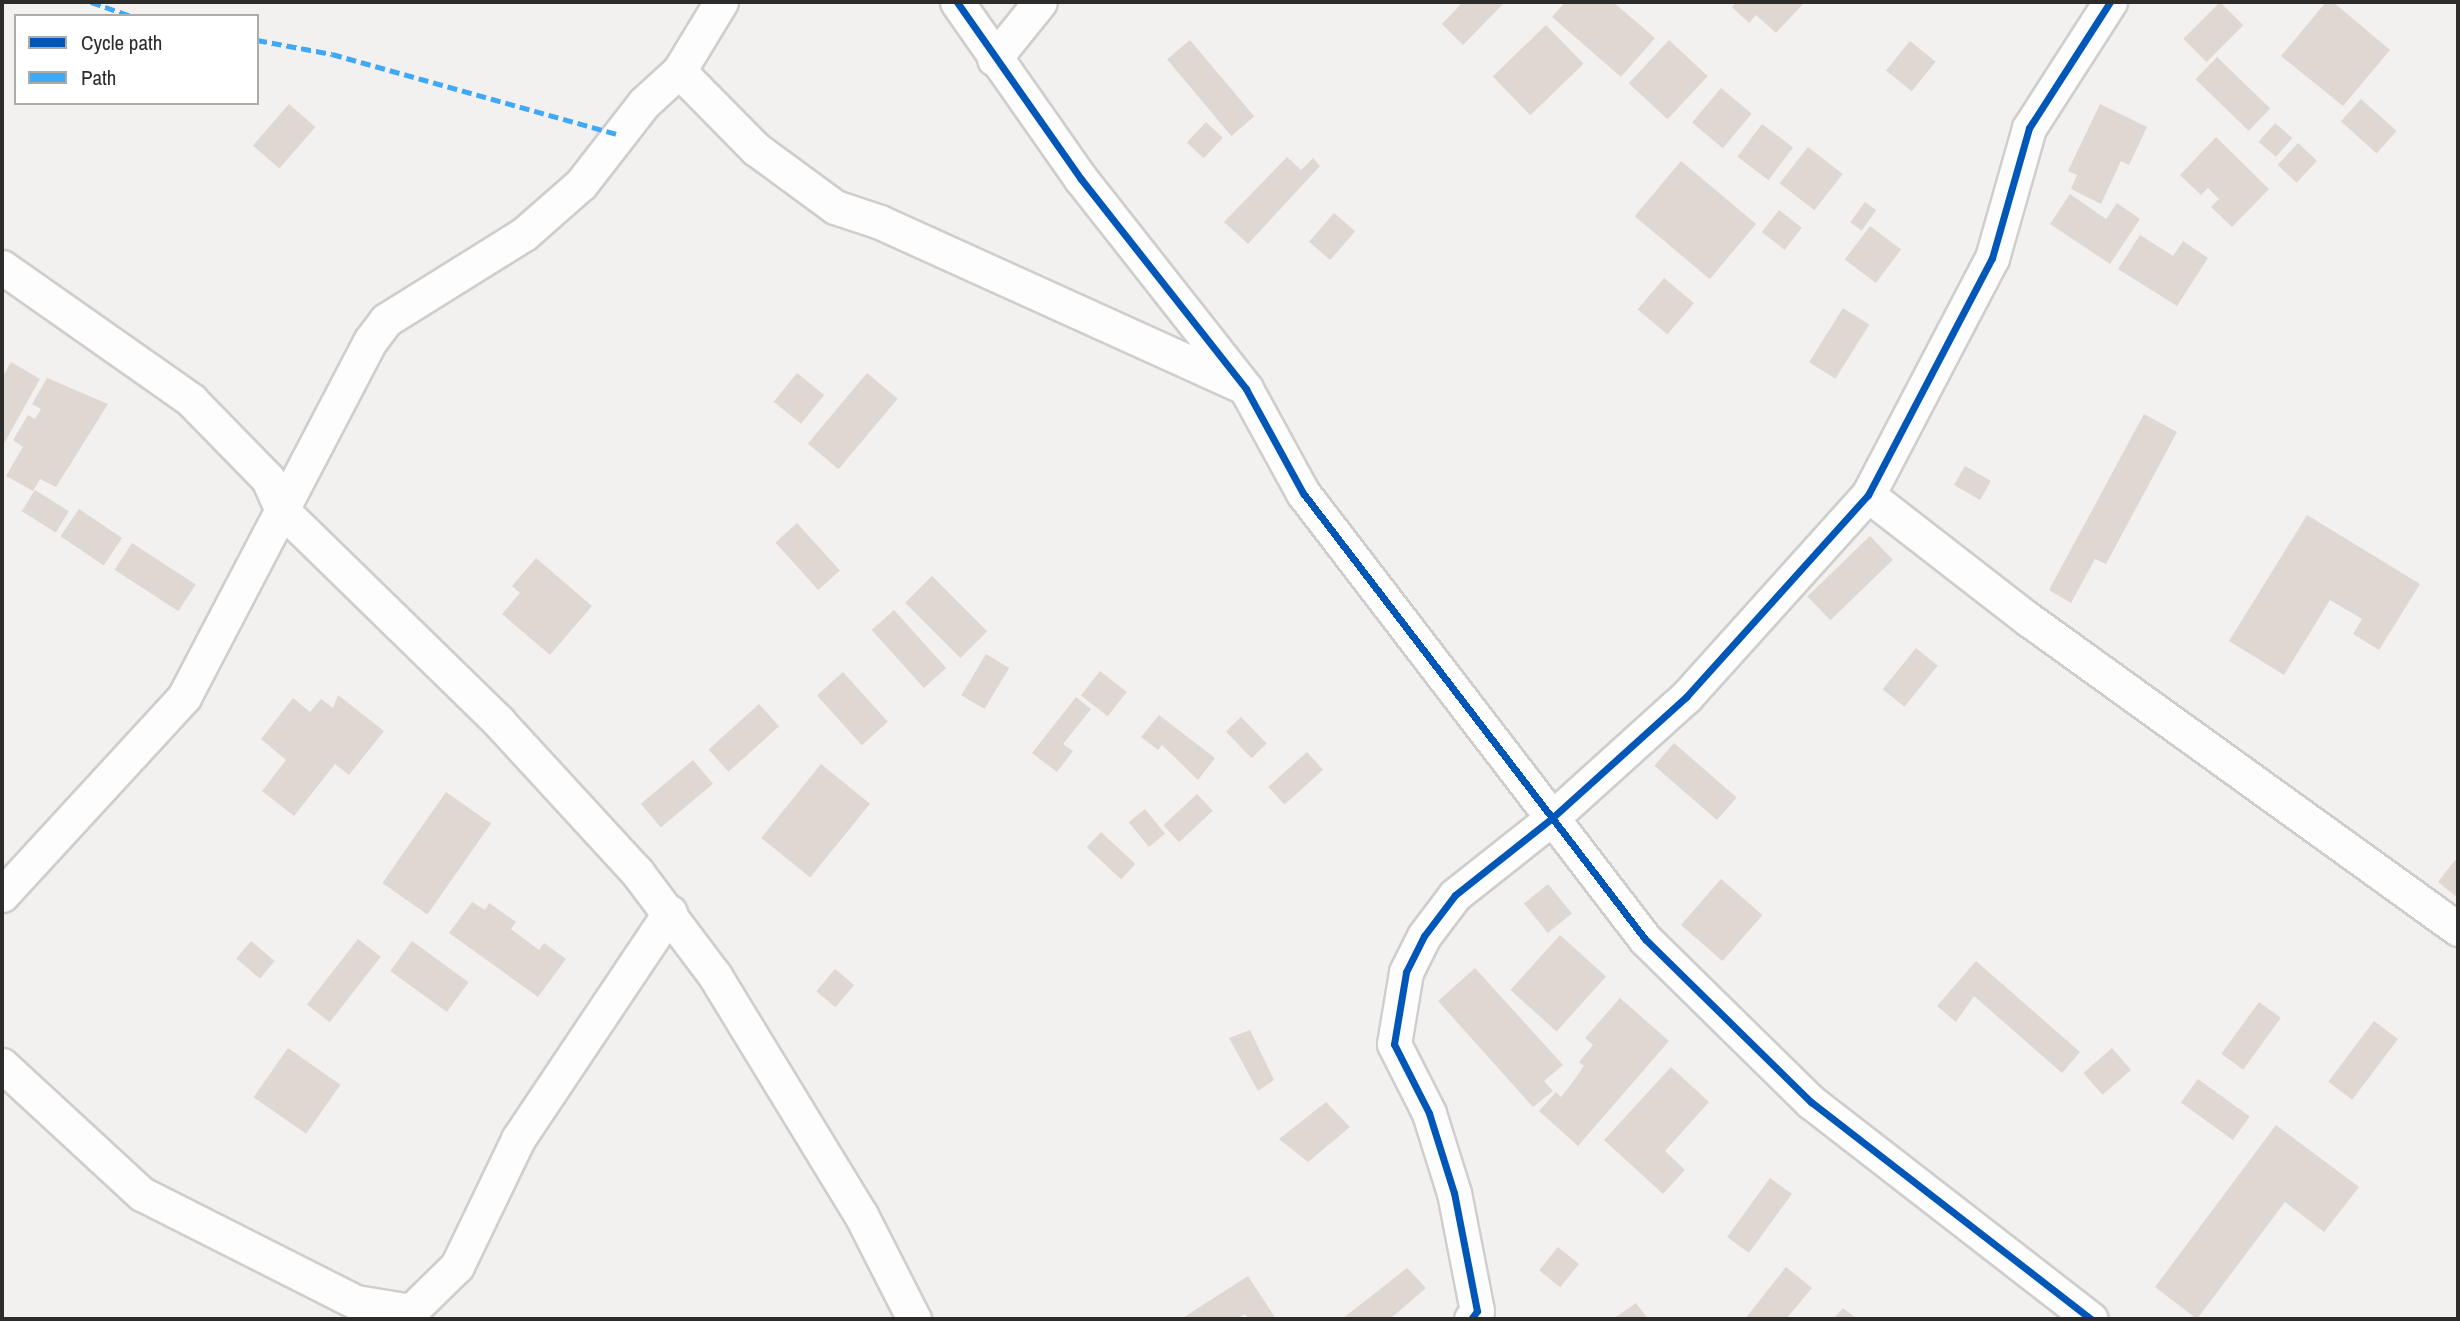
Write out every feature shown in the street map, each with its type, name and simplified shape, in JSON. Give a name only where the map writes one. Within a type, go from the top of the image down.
[{"type":"street","points":[[2,895],[184,697],[371,340],[386,320],[524,234],[581,184],[644,103],[679,71],[721,2]]},
{"type":"street","points":[[957,2],[994,59],[1081,179],[1245,388],[1303,493],[1644,939],[1811,1101],[2091,1319]]},
{"type":"street","points":[[994,59],[1040,2]]},
{"type":"street","points":[[1471,1319],[1476,1311],[1454,1193],[1429,1113],[1394,1044],[1404,984],[1424,936],[1455,895],[1552,818],[1685,697],[1868,495],[1992,258],[2029,128],[2110,2]]},
{"type":"street","points":[[679,71],[756,149],[835,208],[880,222],[1245,388]]},
{"type":"street","points":[[2,267],[191,400],[268,480],[282,510],[499,722],[670,912],[715,976],[861,1215],[914,1319]]},
{"type":"street","points":[[1868,495],[2028,619],[2458,929]]},
{"type":"street","points":[[2,1065],[142,1194],[356,1302],[411,1311],[457,1266],[518,1139],[670,912]]},
{"type":"building","points":[[1463,2],[1505,2],[1463,45],[1442,24]]},
{"type":"building","points":[[1565,2],[1613,2],[1655,38],[1621,77],[1552,17]]},
{"type":"building","points":[[1737,2],[1805,2],[1776,33],[1756,15],[1749,23],[1732,7]]},
{"type":"building","points":[[2220,2],[2243,25],[2207,62],[2183,39]]},
{"type":"building","points":[[2326,2],[2333,2],[2390,50],[2343,106],[2281,56]]},
{"type":"building","points":[[1546,25],[1584,64],[1530,115],[1493,76]]},
{"type":"building","points":[[1190,40],[1254,117],[1231,136],[1167,59]]},
{"type":"building","points":[[1669,40],[1708,76],[1668,119],[1629,83]]},
{"type":"building","points":[[1910,41],[1936,62],[1912,91],[1886,71]]},
{"type":"building","points":[[2217,57],[2270,108],[2249,131],[2195,79]]},
{"type":"building","points":[[1721,88],[1752,114],[1723,148],[1692,122]]},
{"type":"building","points":[[2361,99],[2397,131],[2377,153],[2341,121]]},
{"type":"building","points":[[289,104],[315,127],[279,168],[253,146]]},
{"type":"building","points":[[2100,104],[2147,127],[2129,165],[2121,161],[2101,204],[2071,189],[2077,175],[2068,171]]},
{"type":"building","points":[[1206,122],[1223,138],[1204,158],[1187,142]]},
{"type":"building","points":[[2275,123],[2292,138],[2276,157],[2259,142]]},
{"type":"building","points":[[1762,124],[1793,147],[1768,180],[1737,157]]},
{"type":"building","points":[[2216,137],[2269,189],[2232,227],[2211,207],[2219,199],[2208,188],[2201,195],[2180,175]]},
{"type":"building","points":[[2298,143],[2317,161],[2297,183],[2278,165]]},
{"type":"building","points":[[1808,147],[1843,174],[1814,210],[1780,183]]},
{"type":"building","points":[[1287,157],[1301,170],[1313,158],[1320,166],[1248,244],[1224,222]]},
{"type":"building","points":[[1681,161],[1756,224],[1710,279],[1635,216]]},
{"type":"building","points":[[2070,194],[2106,219],[2117,203],[2140,219],[2110,264],[2050,224]]},
{"type":"building","points":[[1865,202],[1876,210],[1862,230],[1850,222]]},
{"type":"building","points":[[1779,210],[1802,228],[1785,250],[1762,232]]},
{"type":"building","points":[[1334,213],[1355,231],[1330,260],[1309,242]]},
{"type":"building","points":[[1870,226],[1901,249],[1876,283],[1845,260]]},
{"type":"building","points":[[2140,235],[2173,256],[2183,241],[2208,258],[2177,306],[2118,269]]},
{"type":"building","points":[[1664,278],[1694,303],[1668,334],[1638,309]]},
{"type":"building","points":[[1843,308],[1869,324],[1835,379],[1809,362]]},
{"type":"building","points":[[11,362],[40,379],[2,447],[2,378]]},
{"type":"building","points":[[797,373],[824,395],[801,424],[774,402]]},
{"type":"building","points":[[867,373],[898,399],[839,469],[808,443]]},
{"type":"building","points":[[47,378],[108,404],[56,487],[40,479],[33,491],[6,476],[23,447],[13,440],[28,415],[35,419],[41,409],[32,404]]},
{"type":"building","points":[[2144,414],[2177,432],[2106,564],[2095,559],[2071,603],[2049,590]]},
{"type":"building","points":[[1965,466],[1991,481],[1980,500],[1954,485]]},
{"type":"building","points":[[35,490],[69,511],[56,532],[22,511]]},
{"type":"building","points":[[79,509],[122,538],[104,565],[61,536]]},
{"type":"building","points":[[2307,515],[2420,584],[2379,650],[2353,634],[2362,619],[2330,600],[2284,675],[2229,641]]},
{"type":"building","points":[[797,523],[840,571],[818,590],[775,542]]},
{"type":"building","points":[[1870,536],[1893,560],[1830,620],[1807,596]]},
{"type":"building","points":[[132,543],[196,584],[178,611],[115,570]]},
{"type":"building","points":[[536,558],[592,606],[550,655],[502,614],[520,593],[512,586]]},
{"type":"building","points":[[932,576],[987,631],[960,658],[905,603]]},
{"type":"building","points":[[894,610],[946,668],[924,688],[872,630]]},
{"type":"building","points":[[1916,648],[1938,666],[1904,707],[1883,689]]},
{"type":"building","points":[[986,654],[1009,668],[984,709],[961,695]]},
{"type":"building","points":[[1100,671],[1127,692],[1108,716],[1081,695]]},
{"type":"building","points":[[843,672],[888,722],[862,745],[817,695]]},
{"type":"building","points":[[338,695],[384,731],[349,775],[335,764],[294,816],[262,791],[286,760],[261,739],[293,698],[310,712],[321,699],[333,708]]},
{"type":"building","points":[[1076,697],[1091,709],[1063,744],[1073,751],[1057,772],[1032,753]]},
{"type":"building","points":[[759,704],[779,726],[729,772],[708,750]]},
{"type":"building","points":[[1159,715],[1215,758],[1198,780],[1162,745],[1158,750],[1141,737]]},
{"type":"building","points":[[1241,717],[1267,744],[1252,758],[1226,732]]},
{"type":"building","points":[[1674,743],[1737,797],[1717,820],[1654,766]]},
{"type":"building","points":[[1307,752],[1323,770],[1284,805],[1268,787]]},
{"type":"building","points":[[693,760],[713,784],[661,827],[641,804]]},
{"type":"building","points":[[821,764],[870,804],[810,877],[761,838]]},
{"type":"building","points":[[446,792],[491,824],[427,914],[382,883]]},
{"type":"building","points":[[1197,794],[1213,811],[1179,842],[1163,825]]},
{"type":"building","points":[[1145,809],[1165,834],[1149,847],[1129,822]]},
{"type":"building","points":[[1101,832],[1135,864],[1121,879],[1087,847]]},
{"type":"building","points":[[2455,860],[2458,862],[2458,898],[2438,882]]},
{"type":"building","points":[[1721,879],[1763,915],[1722,961],[1681,925]]},
{"type":"building","points":[[1548,884],[1572,914],[1548,933],[1524,904]]},
{"type":"building","points":[[472,902],[485,910],[489,903],[516,922],[511,929],[539,950],[544,943],[566,959],[538,997],[449,933]]},
{"type":"building","points":[[1560,935],[1606,976],[1557,1031],[1510,990]]},
{"type":"building","points":[[358,939],[381,957],[330,1022],[307,1004]]},
{"type":"building","points":[[251,941],[275,961],[260,979],[236,959]]},
{"type":"building","points":[[412,941],[469,982],[447,1012],[390,971]]},
{"type":"building","points":[[1976,961],[2080,1052],[2062,1073],[1974,996],[1956,1022],[1937,1006]]},
{"type":"building","points":[[1475,968],[1563,1065],[1544,1081],[1553,1091],[1533,1107],[1438,1001]]},
{"type":"building","points":[[835,969],[854,985],[836,1007],[816,991]]},
{"type":"building","points":[[1620,998],[1669,1041],[1578,1146],[1539,1111],[1556,1092],[1561,1097],[1569,1087],[1584,1066],[1579,1062],[1593,1045],[1585,1038]]},
{"type":"building","points":[[2259,1002],[2281,1018],[2243,1070],[2221,1054]]},
{"type":"building","points":[[2374,1021],[2398,1039],[2352,1100],[2328,1082]]},
{"type":"building","points":[[1250,1030],[1274,1080],[1258,1091],[1229,1038]]},
{"type":"building","points":[[288,1048],[340,1085],[306,1134],[254,1097]]},
{"type":"building","points":[[2112,1048],[2131,1070],[2102,1095],[2083,1073]]},
{"type":"building","points":[[1671,1067],[1709,1102],[1665,1151],[1685,1170],[1663,1194],[1604,1140]]},
{"type":"building","points":[[2198,1079],[2250,1117],[2233,1140],[2181,1102]]},
{"type":"building","points":[[1326,1102],[1350,1127],[1308,1162],[1279,1139]]},
{"type":"building","points":[[2276,1125],[2359,1187],[2324,1232],[2285,1202],[2197,1319],[2155,1287]]},
{"type":"building","points":[[1770,1178],[1792,1194],[1749,1253],[1727,1237]]},
{"type":"building","points":[[1558,1247],[1579,1264],[1560,1287],[1539,1270]]},
{"type":"building","points":[[1786,1267],[1812,1288],[1786,1319],[1745,1319]]},
{"type":"building","points":[[1407,1268],[1426,1288],[1390,1319],[1342,1319]]},
{"type":"building","points":[[1248,1276],[1276,1319],[1248,1319],[1245,1314],[1237,1319],[1181,1319]]},
{"type":"building","points":[[1636,1303],[1648,1319],[1613,1319]]},
{"type":"building","points":[[1843,1308],[1857,1319],[1833,1319]]},
{"type":"marked path","points":[[91,2],[125,14]]},
{"type":"marked path","points":[[259,40],[332,54],[620,135]]},
{"type":"cycle path","points":[[957,2],[1081,179],[1246,389],[1303,493],[1645,939],[1811,1102],[2091,1319]]},
{"type":"cycle path","points":[[1471,1319],[1477,1311],[1454,1193],[1429,1113],[1394,1044],[1406,972],[1424,936],[1455,895],[1552,818],[1686,697],[1868,495],[1992,258],[2029,128],[2110,2]]}]
